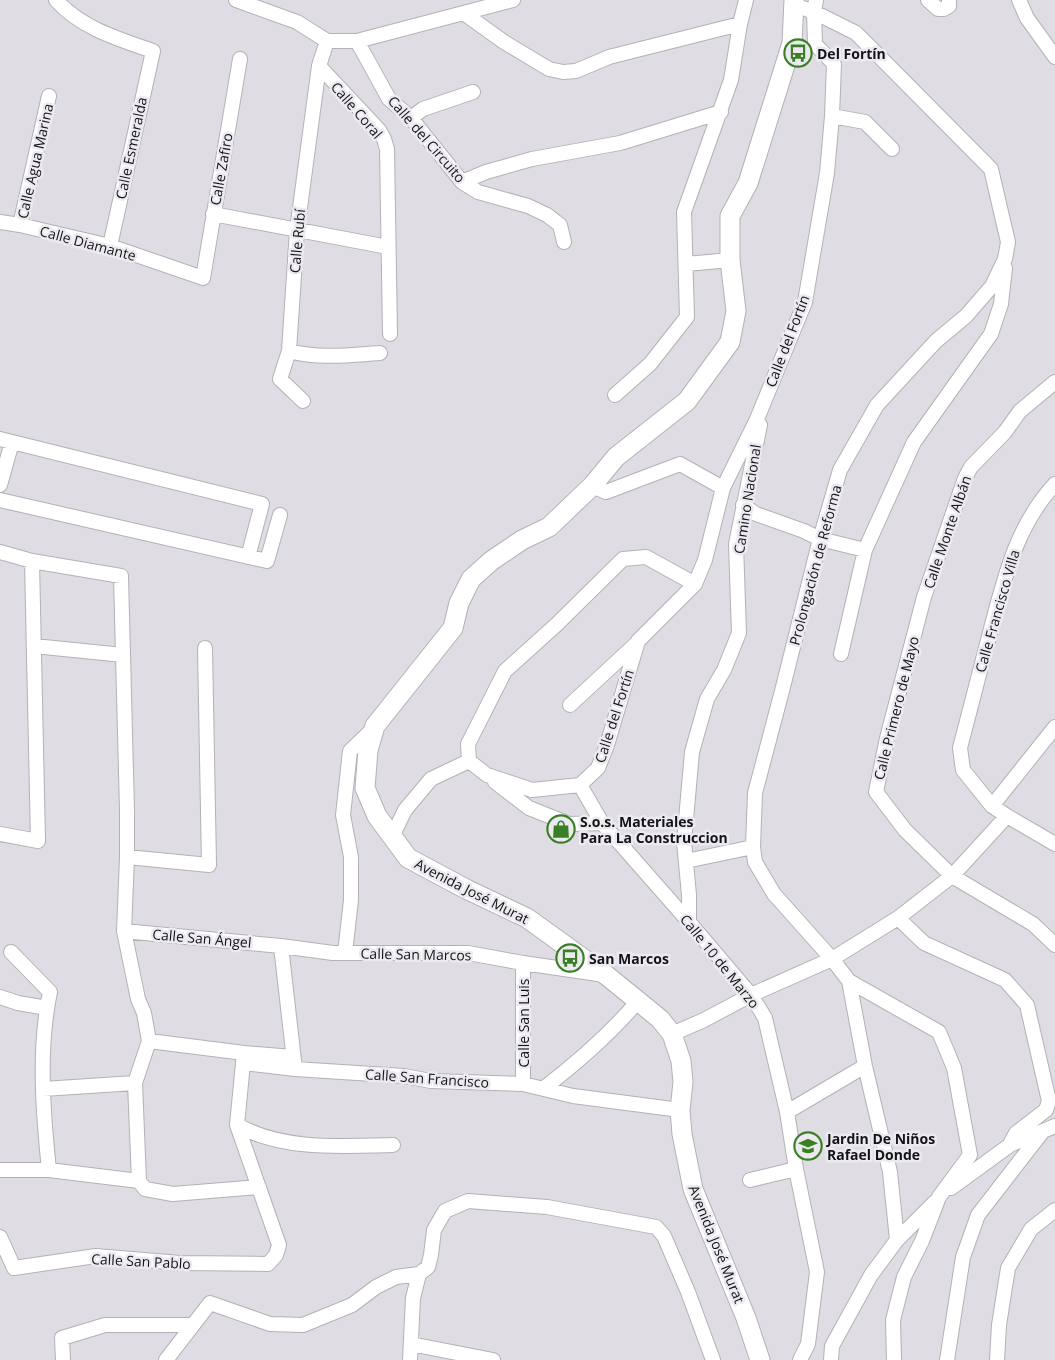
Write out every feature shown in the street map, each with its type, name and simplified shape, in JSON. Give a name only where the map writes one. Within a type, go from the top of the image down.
[{"type":"street","name":"Calle Esmeralda","points":[[56,0],[65,10],[107,36],[153,51],[110,246]]},
{"type":"street","points":[[236,0],[297,22],[327,41],[357,41],[513,0]]},
{"type":"street","points":[[615,395],[650,364],[687,317],[684,212],[731,80],[746,0]]},
{"type":"street","points":[[928,0],[938,9],[944,9],[949,6],[949,0]]},
{"type":"street","points":[[1019,0],[1027,18],[1055,58]]},
{"type":"street","name":"Prolongación de Reforma","points":[[794,3],[815,6],[856,33],[991,169],[1008,242],[1005,259],[992,286],[966,316],[936,341],[877,405],[840,470],[820,539],[754,793],[753,847],[755,862],[774,894],[849,981],[864,1066],[890,1172],[897,1240]]},
{"type":"street","name":"Avenida José Murat","points":[[760,1360],[746,1318],[693,1189],[682,1134],[680,1110],[683,1082],[681,1062],[672,1034],[660,1019],[606,975],[528,918],[466,890],[408,858],[377,816],[365,788],[368,750],[376,726],[453,628],[459,603],[471,579],[491,560],[522,540],[548,527],[592,486],[616,457],[687,401],[730,342],[736,311],[730,260],[730,216],[748,183],[792,43],[794,3]]},
{"type":"street","points":[[792,43],[815,44],[815,6]]},
{"type":"street","points":[[465,14],[504,42],[549,69],[563,72],[576,71],[609,57],[740,24]]},
{"type":"street","name":"Calle Rubí","points":[[303,401],[280,379],[289,351],[297,230],[319,66],[327,41]]},
{"type":"street","name":"Calle del Circuito","points":[[357,41],[389,99],[411,118],[462,182],[478,192],[528,206],[547,215],[560,225],[564,242]]},
{"type":"street","name":"Calle del Fortín","points":[[570,706],[695,584],[705,560],[723,488],[757,419],[804,302],[827,173],[832,116],[834,64],[815,44]]},
{"type":"street","name":"Calle Zafiro","points":[[203,278],[240,59]]},
{"type":"street","name":"Calle Coral","points":[[319,66],[378,130],[384,139],[387,149],[390,334]]},
{"type":"street","points":[[411,118],[423,109],[473,92]]},
{"type":"street","name":"Calle Agua Marina","points":[[20,225],[49,96]]},
{"type":"street","points":[[462,182],[486,172],[532,159],[620,143],[721,112]]},
{"type":"street","points":[[832,116],[865,122],[892,149]]},
{"type":"street","points":[[213,214],[388,247]]},
{"type":"street","name":"Calle Diamante","points":[[0,222],[110,246],[203,278]]},
{"type":"street","points":[[841,654],[865,550],[914,442],[991,334],[1001,304],[1006,272],[1005,259]]},
{"type":"street","points":[[686,264],[730,260]]},
{"type":"street","points":[[289,351],[335,357],[380,353]]},
{"type":"street","name":"Calle Monte Albán","points":[[924,597],[964,478],[970,467],[1005,432],[1020,411],[1055,382]]},
{"type":"street","name":"Camino Nacional","points":[[689,922],[689,895],[684,842],[692,752],[707,699],[724,670],[738,633],[736,544],[766,397]]},
{"type":"street","points":[[0,485],[6,441],[262,504],[248,557]]},
{"type":"street","points":[[592,486],[606,492],[680,464],[723,488]]},
{"type":"street","name":"Calle Francisco Villa","points":[[992,806],[963,770],[960,748],[1013,550],[1023,528],[1046,492],[1055,484]]},
{"type":"street","points":[[0,500],[267,561],[280,515]]},
{"type":"street","points":[[743,504],[756,514],[804,531],[820,539],[865,550]]},
{"type":"street","points":[[0,552],[32,562],[121,576],[127,857],[124,931],[149,1041],[134,1083],[139,1181],[145,1190],[172,1194],[259,1187],[238,1125],[243,1058]]},
{"type":"street","points":[[602,823],[569,824],[529,808],[469,761],[468,744],[505,671],[556,626],[623,559],[646,557],[695,584]]},
{"type":"street","points":[[0,834],[38,841],[32,562]]},
{"type":"street","name":"Calle Primero de Mayo","points":[[924,597],[887,738],[876,792],[905,830],[952,876],[1033,924],[1055,945]]},
{"type":"street","name":"Calle del Fortín","points":[[580,785],[598,768],[638,641]]},
{"type":"street","points":[[34,646],[123,655]]},
{"type":"street","points":[[127,857],[209,865],[205,648]]},
{"type":"street","name":"Calle San Marcos","points":[[345,953],[351,900],[351,857],[343,816],[350,751],[376,726]]},
{"type":"street","points":[[1055,727],[1049,743],[992,806],[1055,844]]},
{"type":"street","points":[[392,837],[405,810],[431,779],[469,761]]},
{"type":"street","points":[[487,775],[532,790],[580,785]]},
{"type":"street","name":"Calle 10 de Marzo","points":[[580,785],[602,823],[751,995],[766,1018],[787,1112],[796,1169],[817,1272],[808,1344],[800,1360]]},
{"type":"street","points":[[672,1034],[704,1020],[751,995],[832,959],[898,918],[952,876],[1006,816]]},
{"type":"street","points":[[686,861],[753,847]]},
{"type":"street","points":[[898,918],[924,943],[1006,980],[1028,1005],[1049,1101],[1046,1110],[1016,1133],[1010,1145]]},
{"type":"street","name":"Calle San Ángel","points":[[124,931],[281,946]]},
{"type":"street","points":[[281,946],[294,1063]]},
{"type":"street","name":"Calle San Marcos","points":[[281,946],[333,953],[468,953],[606,975]]},
{"type":"street","points":[[12,952],[50,992],[46,1008],[42,1089],[49,1170]]},
{"type":"street","name":"Calle San Luis","points":[[523,963],[523,1084]]},
{"type":"street","points":[[849,981],[939,1032],[954,1068],[970,1155],[939,1198],[922,1241],[904,1277],[893,1320],[894,1360]]},
{"type":"street","points":[[0,997],[18,1003],[46,1008]]},
{"type":"street","points":[[544,1088],[577,1063],[617,1026],[638,1001]]},
{"type":"street","name":"Calle San Francisco","points":[[149,1041],[243,1058],[404,1076],[431,1081],[523,1084],[573,1096],[680,1110]]},
{"type":"street","points":[[787,1112],[864,1066]]},
{"type":"street","points":[[42,1089],[134,1083]]},
{"type":"street","points":[[238,1125],[250,1132],[290,1144],[393,1145]]},
{"type":"street","points":[[808,1344],[832,1353],[870,1275],[897,1240],[939,1198],[1010,1145],[1049,1128]]},
{"type":"street","points":[[947,1360],[963,1258],[978,1216],[1049,1128]]},
{"type":"street","points":[[750,1180],[796,1169]]},
{"type":"street","points":[[0,1170],[49,1170],[139,1181]]},
{"type":"street","name":"Calle San Pablo","points":[[2,1243],[14,1268],[96,1256],[180,1263],[268,1264],[276,1255],[280,1245],[259,1187]]},
{"type":"street","points":[[166,1360],[210,1302],[270,1324],[304,1325],[352,1305],[376,1287],[396,1277],[419,1274],[428,1267],[432,1255],[434,1230],[445,1211],[468,1201],[547,1207],[656,1228],[664,1236],[714,1360]]},
{"type":"street","points":[[997,1360],[999,1325],[1008,1268],[1031,1228],[1055,1210]]},
{"type":"street","points":[[410,1360],[413,1298],[419,1274]]},
{"type":"street","points":[[63,1360],[62,1338],[105,1325],[192,1325]]},
{"type":"street","points":[[411,1344],[493,1360]]},
{"type":"place","name":"Del Fortín","points":[[798,53]]},
{"type":"place","name":"S.o.s. Materiales Para La Construccion","points":[[561,829]]},
{"type":"place","name":"San Marcos","points":[[570,958]]},
{"type":"place","name":"Jardin De Niños Rafael Donde","points":[[808,1146]]}]
